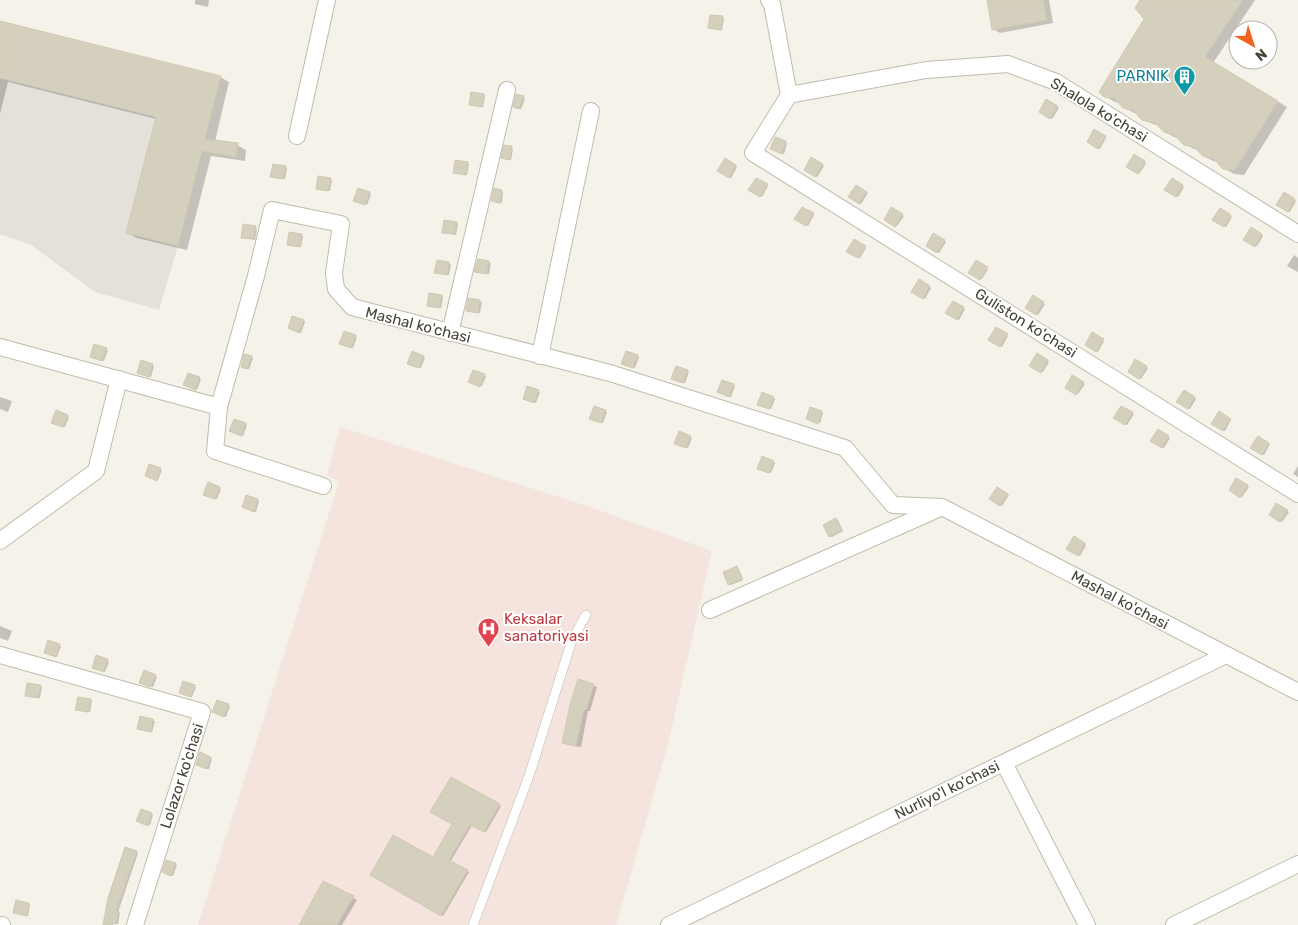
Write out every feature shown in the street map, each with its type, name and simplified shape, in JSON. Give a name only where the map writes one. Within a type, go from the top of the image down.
[{"type":"street","points":[[297,136],[327,0]]},
{"type":"street","points":[[769,0],[772,4],[789,95]]},
{"type":"street","name":"Shalola ko'chasi","points":[[789,95],[926,70],[1008,64],[1056,82],[1298,234]]},
{"type":"street","points":[[450,333],[507,90]]},
{"type":"street","name":"Guliston ko'chasi","points":[[789,95],[753,153],[1298,494]]},
{"type":"street","points":[[540,356],[591,111]]},
{"type":"street","name":"Mashal ko'chasi","points":[[219,407],[256,276],[272,210],[340,224],[334,273],[336,290],[352,308],[610,373],[845,448],[892,505],[942,507],[1298,692]]},
{"type":"street","points":[[0,347],[219,407],[215,451],[323,486]]},
{"type":"street","points":[[0,541],[96,471],[119,379]]},
{"type":"street","points":[[710,610],[942,507]]},
{"type":"street","name":"Lolazor ko'chasi","points":[[0,655],[202,712],[134,925]]},
{"type":"street","name":"Nurliyo'l ko'chasi","points":[[669,925],[1226,655]]},
{"type":"street","points":[[1004,763],[1087,925]]},
{"type":"street","points":[[1174,925],[1298,864]]},
{"type":"lane","points":[[473,925],[529,776],[572,640],[586,615]]},
{"type":"shaded area","points":[[0,21],[221,76],[178,246],[159,310],[95,292],[31,245],[0,234]]},
{"type":"shaded area","name":"Keksalar sanatoriyasi","points":[[340,427],[593,508],[712,551],[668,744],[616,925],[198,925],[339,482],[327,475]]},
{"type":"building","points":[[987,0],[1043,0],[1047,20],[992,30]]},
{"type":"building","name":"PARNIK","points":[[1140,0],[1243,0],[1205,57],[1278,101],[1235,170],[1223,169],[1214,159],[1203,156],[1194,147],[1184,145],[1174,135],[1164,132],[1155,123],[1142,120],[1134,111],[1123,108],[1115,99],[1104,97],[1099,92],[1144,19],[1135,8]]},
{"type":"building","points":[[710,15],[723,16],[721,30],[708,28]]},
{"type":"building","points":[[0,21],[221,76],[205,139],[238,143],[236,157],[202,151],[178,246],[126,233],[156,117],[0,78]]},
{"type":"building","points":[[471,92],[484,94],[482,107],[469,105]]},
{"type":"building","points":[[516,94],[524,96],[519,109],[513,107]]},
{"type":"building","points":[[1046,99],[1058,106],[1050,119],[1039,112]]},
{"type":"building","points":[[1094,129],[1106,136],[1098,149],[1087,142]]},
{"type":"building","points":[[775,137],[786,141],[782,154],[770,149]]},
{"type":"building","points":[[504,145],[512,146],[510,160],[501,158]]},
{"type":"building","points":[[1134,154],[1145,161],[1138,174],[1126,167]]},
{"type":"building","points":[[811,157],[823,164],[815,177],[804,170]]},
{"type":"building","points":[[725,158],[736,165],[729,178],[717,171]]},
{"type":"building","points":[[455,160],[468,162],[466,175],[453,173]]},
{"type":"building","points":[[273,164],[286,166],[283,179],[270,177]]},
{"type":"building","points":[[318,176],[331,178],[328,191],[316,189]]},
{"type":"building","points":[[756,178],[768,184],[760,197],[748,190]]},
{"type":"building","points":[[1172,178],[1183,185],[1176,197],[1164,190]]},
{"type":"building","points":[[856,185],[867,192],[859,204],[848,197]]},
{"type":"building","points":[[358,188],[370,192],[365,205],[353,201]]},
{"type":"building","points":[[494,188],[502,190],[500,203],[491,201]]},
{"type":"building","points":[[1284,192],[1295,199],[1288,212],[1276,205]]},
{"type":"building","points":[[802,207],[814,213],[806,226],[794,219]]},
{"type":"building","points":[[891,207],[903,214],[895,227],[884,220]]},
{"type":"building","points":[[1220,208],[1231,215],[1224,227],[1212,220]]},
{"type":"building","points":[[444,220],[457,222],[455,234],[442,233]]},
{"type":"building","points":[[243,224],[256,226],[253,239],[241,238]]},
{"type":"building","points":[[1251,227],[1262,234],[1255,247],[1243,240]]},
{"type":"building","points":[[289,232],[302,234],[300,247],[287,245]]},
{"type":"building","points":[[933,233],[945,240],[937,253],[926,246]]},
{"type":"building","points":[[854,239],[866,246],[858,258],[846,252]]},
{"type":"building","points":[[478,259],[489,261],[487,274],[474,272]]},
{"type":"building","points":[[437,260],[449,262],[447,275],[434,273]]},
{"type":"building","points":[[976,260],[988,267],[980,280],[968,273]]},
{"type":"building","points":[[919,279],[930,286],[923,299],[911,292]]},
{"type":"building","points":[[429,293],[442,295],[439,308],[427,306]]},
{"type":"building","points":[[1033,295],[1044,302],[1036,315],[1025,308]]},
{"type":"building","points":[[468,298],[480,300],[478,313],[466,311]]},
{"type":"building","points":[[953,301],[964,307],[957,320],[945,313]]},
{"type":"building","points":[[292,316],[304,320],[299,333],[288,328]]},
{"type":"building","points":[[996,327],[1008,334],[1000,347],[988,340]]},
{"type":"building","points":[[344,331],[356,335],[351,348],[339,344]]},
{"type":"building","points":[[1092,332],[1104,339],[1096,352],[1085,345]]},
{"type":"building","points":[[94,344],[107,348],[102,361],[90,357]]},
{"type":"building","points":[[412,351],[424,356],[419,368],[407,364]]},
{"type":"building","points":[[626,351],[638,355],[633,368],[621,364]]},
{"type":"building","points":[[1037,353],[1048,360],[1041,373],[1029,366]]},
{"type":"building","points":[[244,354],[252,356],[247,369],[241,367]]},
{"type":"building","points":[[1135,359],[1147,366],[1139,379],[1128,372]]},
{"type":"building","points":[[141,360],[153,364],[149,377],[137,373]]},
{"type":"building","points":[[676,366],[688,370],[683,383],[671,379]]},
{"type":"building","points":[[473,370],[485,374],[480,387],[468,382]]},
{"type":"building","points":[[188,373],[200,377],[195,390],[183,385]]},
{"type":"building","points":[[1072,375],[1084,382],[1076,395],[1065,388]]},
{"type":"building","points":[[722,380],[734,384],[729,397],[717,392]]},
{"type":"building","points":[[527,386],[539,390],[534,403],[523,399]]},
{"type":"building","points":[[1184,390],[1195,397],[1188,409],[1176,402]]},
{"type":"building","points":[[762,392],[774,397],[769,409],[757,405]]},
{"type":"building","points":[[594,406],[606,410],[601,423],[589,419]]},
{"type":"building","points":[[1121,406],[1133,412],[1125,425],[1113,418]]},
{"type":"building","points":[[810,407],[822,411],[818,424],[806,419]]},
{"type":"building","points":[[56,410],[68,415],[63,427],[51,423]]},
{"type":"building","points":[[1219,411],[1231,419],[1223,431],[1211,424]]},
{"type":"building","points":[[234,419],[246,423],[241,436],[229,431]]},
{"type":"building","points":[[1158,429],[1169,436],[1162,448],[1150,441]]},
{"type":"building","points":[[679,431],[691,436],[686,448],[674,444]]},
{"type":"building","points":[[1258,436],[1269,443],[1262,455],[1250,448]]},
{"type":"building","points":[[762,456],[774,461],[769,473],[757,469]]},
{"type":"building","points":[[149,464],[161,468],[157,481],[145,476]]},
{"type":"building","points":[[1236,478],[1248,485],[1240,498],[1229,490]]},
{"type":"building","points":[[208,482],[220,487],[215,499],[203,495]]},
{"type":"building","points":[[997,487],[1008,494],[1000,506],[989,499]]},
{"type":"building","points":[[246,495],[258,499],[254,512],[242,507]]},
{"type":"building","points":[[1276,503],[1288,510],[1280,522],[1269,515]]},
{"type":"building","points":[[836,518],[842,530],[829,537],[823,525]]},
{"type":"building","points":[[1074,536],[1085,543],[1078,556],[1066,549]]},
{"type":"building","points":[[737,566],[742,579],[728,585],[723,572]]},
{"type":"building","points":[[48,640],[60,644],[56,657],[44,653]]},
{"type":"building","points":[[96,655],[108,659],[104,672],[92,668]]},
{"type":"building","points":[[144,670],[156,675],[151,687],[139,683]]},
{"type":"building","points":[[578,679],[594,684],[586,710],[584,709],[576,746],[562,743]]},
{"type":"building","points":[[183,681],[195,685],[191,697],[179,693]]},
{"type":"building","points":[[27,683],[41,685],[38,698],[25,696]]},
{"type":"building","points":[[78,697],[91,699],[88,712],[75,710]]},
{"type":"building","points":[[217,700],[229,704],[224,717],[212,712]]},
{"type":"building","points":[[140,716],[153,719],[151,732],[137,729]]},
{"type":"building","points":[[200,752],[211,757],[207,769],[196,765]]},
{"type":"building","points":[[451,777],[500,804],[484,832],[470,825],[449,860],[468,870],[441,916],[370,875],[393,835],[433,857],[452,824],[430,812]]},
{"type":"building","points":[[141,809],[152,813],[148,826],[136,821]]},
{"type":"building","points":[[125,847],[137,851],[116,911],[119,911],[116,924],[103,925],[108,898]]},
{"type":"building","points":[[166,860],[176,863],[171,876],[162,872]]},
{"type":"building","points":[[323,881],[354,896],[337,925],[299,925]]},
{"type":"building","points":[[16,900],[29,903],[27,916],[13,913]]},
{"type":"place","name":"PARNIK","points":[[1185,95]]},
{"type":"place","name":"Keksalar sanatoriyasi","points":[[488,647]]}]
